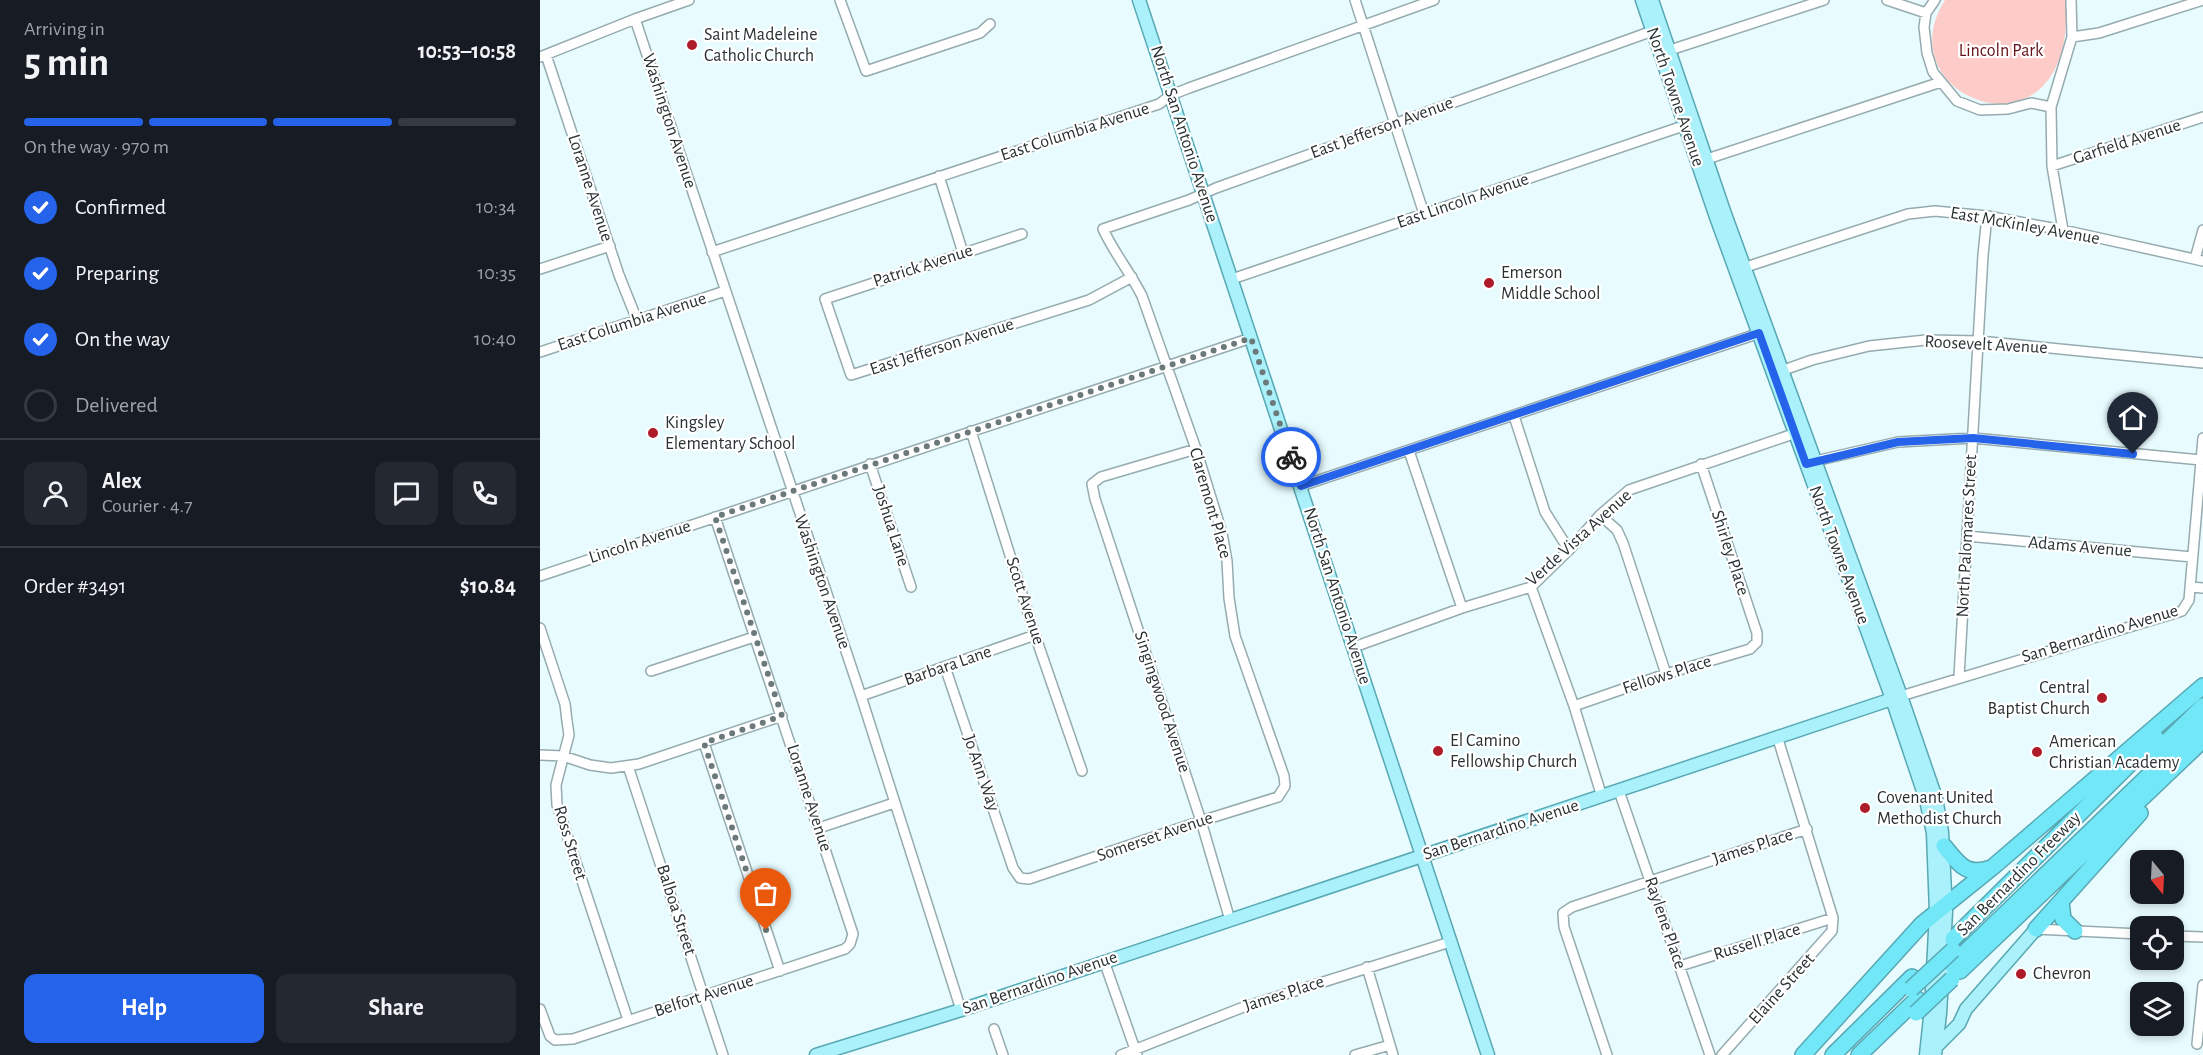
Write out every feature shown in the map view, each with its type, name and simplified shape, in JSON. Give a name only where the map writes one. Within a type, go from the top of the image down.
[{"type":"highway","points":[[1803,1055],[1922,924],[1994,866],[2203,686]]},
{"type":"highway","name":"San Bernardino Freeway","points":[[1873,1055],[1921,1002],[1952,959],[2203,691]]},
{"type":"highway","points":[[1952,959],[2203,706]]},
{"type":"highway","points":[[1952,959],[2203,723]]},
{"type":"highway","name":"San Bernardino Freeway","points":[[1833,1055],[1921,1002],[1952,959],[2203,740]]},
{"type":"highway","points":[[2036,930],[2120,835],[2203,747]]},
{"type":"highway","points":[[1944,846],[1956,862],[1972,871],[1981,871],[1994,866]]},
{"type":"highway","points":[[2061,901],[2063,919],[2075,931]]},
{"type":"highway","points":[[1845,1055],[1921,1002]]},
{"type":"highway","points":[[1859,1055],[1921,1002]]},
{"type":"main road","name":"North San Antonio Avenue","points":[[1140,0],[1488,1055]]},
{"type":"main road","name":"North Towne Avenue","points":[[1642,0],[1657,29],[1777,372],[1896,697],[1936,798],[1944,846],[1941,909],[1921,1002],[1931,1053]]},
{"type":"main road","name":"North Towne Avenue","points":[[1652,0],[1657,29]]},
{"type":"main road","name":"North Towne Avenue","points":[[1702,160],[1746,267],[1764,332]]},
{"type":"main road","name":"North Towne Avenue","points":[[1896,697],[1926,800],[1933,833],[1941,909]]},
{"type":"main road","name":"San Bernardino Avenue","points":[[816,1055],[961,1010],[1896,697]]},
{"type":"main road","points":[[1931,1053],[1959,1024],[1966,1010],[2036,930]]},
{"type":"main road","points":[[1921,1002],[1956,1015],[1966,1010]]},
{"type":"street","points":[[543,56],[670,3],[689,0]]},
{"type":"street","points":[[840,0],[866,71],[980,33],[990,24]]},
{"type":"street","points":[[1355,0],[1424,214]]},
{"type":"street","name":"East Columbia Avenue","points":[[712,252],[1159,104],[1171,95],[1434,0]]},
{"type":"street","points":[[1665,51],[1824,0]]},
{"type":"street","points":[[1887,0],[1926,13]]},
{"type":"street","points":[[1935,0],[1926,13],[1924,27],[1927,53],[1933,72],[1957,101],[1980,110],[2008,109],[2031,103],[2051,107]]},
{"type":"street","points":[[2063,230],[2052,166],[2051,107],[2073,37],[2071,0]]},
{"type":"street","points":[[2073,37],[2099,33],[2202,0]]},
{"type":"street","name":"Washington Avenue","points":[[635,19],[861,696],[961,1010]]},
{"type":"street","name":"East Jefferson Avenue","points":[[1102,229],[1657,29]]},
{"type":"street","name":"Loranne Avenue","points":[[543,56],[637,320]]},
{"type":"street","points":[[1702,160],[1941,82]]},
{"type":"street","name":"Garfield Avenue","points":[[2052,166],[2203,117]]},
{"type":"street","name":"East Lincoln Avenue","points":[[1232,279],[1690,124]]},
{"type":"street","points":[[939,176],[963,253]]},
{"type":"street","name":"East McKinley Avenue","points":[[1746,267],[1908,214],[1935,211],[1987,216],[2063,230],[2199,260]]},
{"type":"street","name":"North Palomares Street","points":[[1959,677],[1987,216]]},
{"type":"street","name":"Claremont Place","points":[[1102,229],[1116,255],[1132,277],[1147,309],[1196,449],[1222,533],[1235,636],[1284,776],[1285,786]]},
{"type":"street","points":[[2199,260],[2203,230]]},
{"type":"street","name":"Patrick Avenue","points":[[851,375],[825,299],[1022,234]]},
{"type":"street","points":[[540,269],[610,246]]},
{"type":"street","name":"East Jefferson Avenue","points":[[851,375],[1089,300],[1132,277]]},
{"type":"street","name":"East Columbia Avenue","points":[[540,352],[725,291]]},
{"type":"street","points":[[1301,486],[1764,332]]},
{"type":"street","name":"Lincoln Avenue","points":[[540,576],[1251,338]]},
{"type":"street","name":"Roosevelt Avenue","points":[[1777,372],[1812,360],[1869,346],[1926,340],[1979,340],[2203,363]]},
{"type":"street","points":[[1514,416],[1545,512],[1569,550]]},
{"type":"street","name":"Scott Avenue","points":[[971,430],[1035,635],[1082,771]]},
{"type":"street","name":"Verde Vista Avenue","points":[[1354,647],[1462,608],[1530,587],[1569,550],[1600,515],[1629,490],[1799,432]]},
{"type":"street","points":[[1810,462],[1898,442],[1973,438],[2201,460]]},
{"type":"street","points":[[2203,438],[2190,587],[2203,588]]},
{"type":"street","name":"Singingwood Avenue","points":[[1196,449],[1101,477],[1092,484],[1201,821],[1230,920]]},
{"type":"street","points":[[1409,451],[1462,608]]},
{"type":"street","name":"Joshua Lane","points":[[870,464],[911,587]]},
{"type":"street","name":"Shirley Place","points":[[1701,464],[1757,633],[1757,642]]},
{"type":"street","points":[[1600,515],[1617,530],[1623,543],[1666,674]]},
{"type":"street","name":"Loranne Avenue","points":[[715,517],[853,934],[850,944]]},
{"type":"street","name":"Adams Avenue","points":[[1967,536],[2192,557]]},
{"type":"street","points":[[1530,587],[1575,706],[1602,796]]},
{"type":"street","name":"San Bernardino Avenue","points":[[1896,697],[2182,611],[2189,600],[2190,587]]},
{"type":"street","name":"Ross Street","points":[[540,628],[565,704],[569,735],[556,785],[557,806],[628,1020]]},
{"type":"street","name":"Barbara Lane","points":[[861,696],[1035,635]]},
{"type":"street","points":[[651,671],[754,637]]},
{"type":"street","name":"Fellows Place","points":[[1575,706],[1666,674],[1750,649],[1757,642]]},
{"type":"street","points":[[540,663],[551,659]]},
{"type":"street","name":"Jo Ann Way","points":[[945,667],[1013,868],[1020,878]]},
{"type":"street","points":[[540,755],[563,756],[590,765],[611,768],[628,766],[782,716]]},
{"type":"street","points":[[1777,736],[1833,918]]},
{"type":"street","points":[[704,743],[780,971]]},
{"type":"street","name":"Balboa Street","points":[[628,766],[723,1055]]},
{"type":"street","name":"Somerset Avenue","points":[[1020,878],[1029,879],[1278,797],[1285,786]]},
{"type":"street","name":"Raylene Place","points":[[1619,791],[1710,1055]]},
{"type":"street","points":[[819,828],[894,803]]},
{"type":"street","name":"James Place","points":[[1607,1055],[1564,927],[1563,913],[1572,907],[1807,829]]},
{"type":"street","name":"Russell Place","points":[[1680,966],[1833,918]]},
{"type":"street","name":"Elaine Street","points":[[1722,1055],[1824,942],[1832,931],[1833,918]]},
{"type":"street","points":[[2036,930],[2130,934]]},
{"type":"street","points":[[2184,936],[2203,937]]},
{"type":"street","name":"James Place","points":[[1121,1055],[1136,1053],[1241,1008],[1450,942]]},
{"type":"street","name":"Belfort Avenue","points":[[540,1009],[550,1036],[555,1040],[573,1039],[845,950],[850,944]]},
{"type":"street","points":[[1104,961],[1136,1053]]},
{"type":"street","points":[[1367,967],[1394,1055]]},
{"type":"street","points":[[2197,1044],[2203,985]]},
{"type":"street","points":[[994,1029],[1003,1055]]},
{"type":"street","points":[[1355,1055],[1390,1045]]},
{"type":"green space","name":"Lincoln Park","points":[[1945,0],[2066,0],[2061,53],[2042,87],[2015,102],[1985,102],[1958,89],[1938,66],[1932,36]]},
{"type":"way so far","points":[[766,930],[704,743],[782,716],[715,517],[1251,338],[1291,457]]},
{"type":"place","name":"Saint Madeleine Catholic Church","points":[[692,45]]},
{"type":"place","name":"Emerson Middle School","points":[[1489,283]]},
{"type":"place","name":"Kingsley Elementary School","points":[[653,433]]},
{"type":"place","name":"Central Baptist Church","points":[[2102,698]]},
{"type":"place","name":"El Camino Fellowship Church","points":[[1438,751]]},
{"type":"place","name":"American Christian Academy","points":[[2037,752]]},
{"type":"place","name":"Covenant United Methodist Church","points":[[1865,808]]},
{"type":"place","name":"Chevron","points":[[2021,974]]},
{"type":"route","points":[[1291,457],[1301,486],[1759,333],[1806,464],[1875,446],[1921,439],[1973,438],[2133,454]]}]
